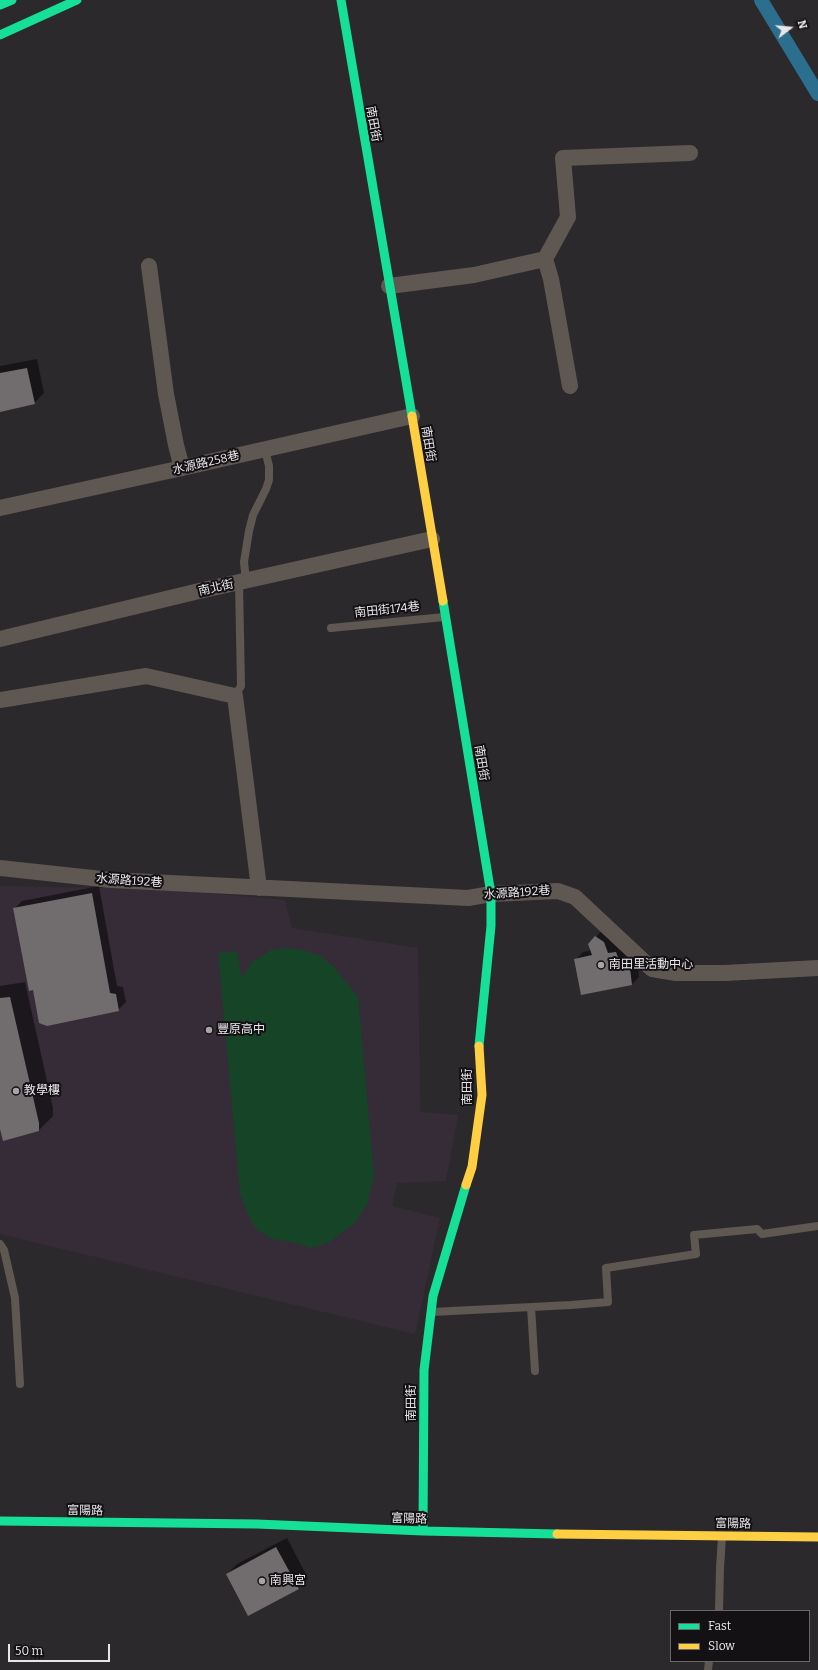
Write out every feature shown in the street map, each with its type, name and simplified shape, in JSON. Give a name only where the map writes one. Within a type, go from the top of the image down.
[{"type":"street","points":[[0,5],[12,0]]},
{"type":"street","points":[[0,35],[77,0]]},
{"type":"street","name":"南田街","points":[[341,0],[491,894],[490,934],[479,1041],[482,1095],[472,1168],[433,1296],[424,1370],[423,1531]]},
{"type":"street","points":[[570,386],[551,279],[545,258],[568,217],[563,158],[690,153]]},
{"type":"street","points":[[389,286],[474,275],[545,258]]},
{"type":"street","points":[[148,266],[166,394],[176,446],[182,468]]},
{"type":"street","name":"水源路258巷","points":[[0,508],[412,416]]},
{"type":"street","name":"南北街","points":[[0,639],[432,539]]},
{"type":"street","points":[[0,700],[146,676],[235,696],[259,888]]},
{"type":"street","name":"水源路192巷","points":[[0,868],[111,880],[468,898],[491,894],[558,891],[575,897],[652,969],[676,973],[690,973],[818,968]]},
{"type":"street","name":"富陽路","points":[[0,1521],[257,1524],[423,1531],[621,1536],[818,1537]]},
{"type":"lane","points":[[235,696],[241,686],[244,562],[253,515],[269,480],[269,466],[265,450]]},
{"type":"lane","name":"南田街174巷","points":[[331,628],[445,616]]},
{"type":"lane","points":[[431,1312],[608,1302],[606,1268],[696,1254],[694,1235],[757,1229],[762,1234],[818,1226]]},
{"type":"lane","points":[[0,1244],[4,1250],[15,1298],[20,1384]]},
{"type":"lane","points":[[531,1307],[535,1370]]},
{"type":"lane","points":[[719,1610],[722,1536]]},
{"type":"shaded area","name":"豐原高中","points":[[0,886],[105,888],[194,892],[285,900],[292,928],[418,948],[420,1112],[458,1115],[446,1181],[397,1183],[392,1206],[440,1218],[415,1334],[0,1234]]},
{"type":"green space","points":[[286,948],[303,950],[320,956],[334,967],[358,997],[374,1175],[368,1202],[356,1222],[328,1243],[311,1248],[292,1242],[272,1239],[255,1228],[240,1193],[218,953],[237,951],[242,978],[251,963],[271,950]]},
{"type":"building","points":[[27,368],[35,404],[0,412],[0,373]]},
{"type":"building","points":[[92,893],[110,993],[116,994],[119,1011],[47,1026],[39,1023],[33,990],[29,991],[13,908]]},
{"type":"building","name":"南田里活動中心","points":[[595,936],[604,942],[608,953],[616,952],[620,963],[625,963],[630,968],[632,985],[581,995],[574,959],[592,955],[588,944]]},
{"type":"building","name":"教學樓","points":[[10,997],[39,1123],[39,1131],[3,1141],[0,1129],[0,998]]},
{"type":"building","name":"南興宮","points":[[276,1547],[299,1589],[248,1616],[226,1574]]},
{"type":"waterway","points":[[761,0],[818,94]]},
{"type":"traffic: fast","points":[[0,5],[12,0]]},
{"type":"traffic: fast","points":[[0,35],[77,0]]},
{"type":"traffic: fast","points":[[341,0],[412,416]]},
{"type":"traffic: fast","points":[[443,601],[491,894],[491,926],[479,1046]]},
{"type":"traffic: fast","points":[[423,1531],[424,1370],[433,1296],[466,1185]]},
{"type":"traffic: fast","points":[[0,1521],[257,1524],[423,1531],[557,1534]]},
{"type":"traffic: slow","points":[[412,416],[443,601]]},
{"type":"traffic: slow","points":[[466,1185],[472,1167],[482,1095],[479,1046]]},
{"type":"traffic: slow","points":[[557,1534],[818,1537]]},
{"type":"place","name":"南田里活動中心","points":[[601,965]]},
{"type":"place","name":"豐原高中","points":[[209,1030]]},
{"type":"place","name":"教學樓","points":[[16,1091]]},
{"type":"place","name":"南興宮","points":[[262,1581]]}]
